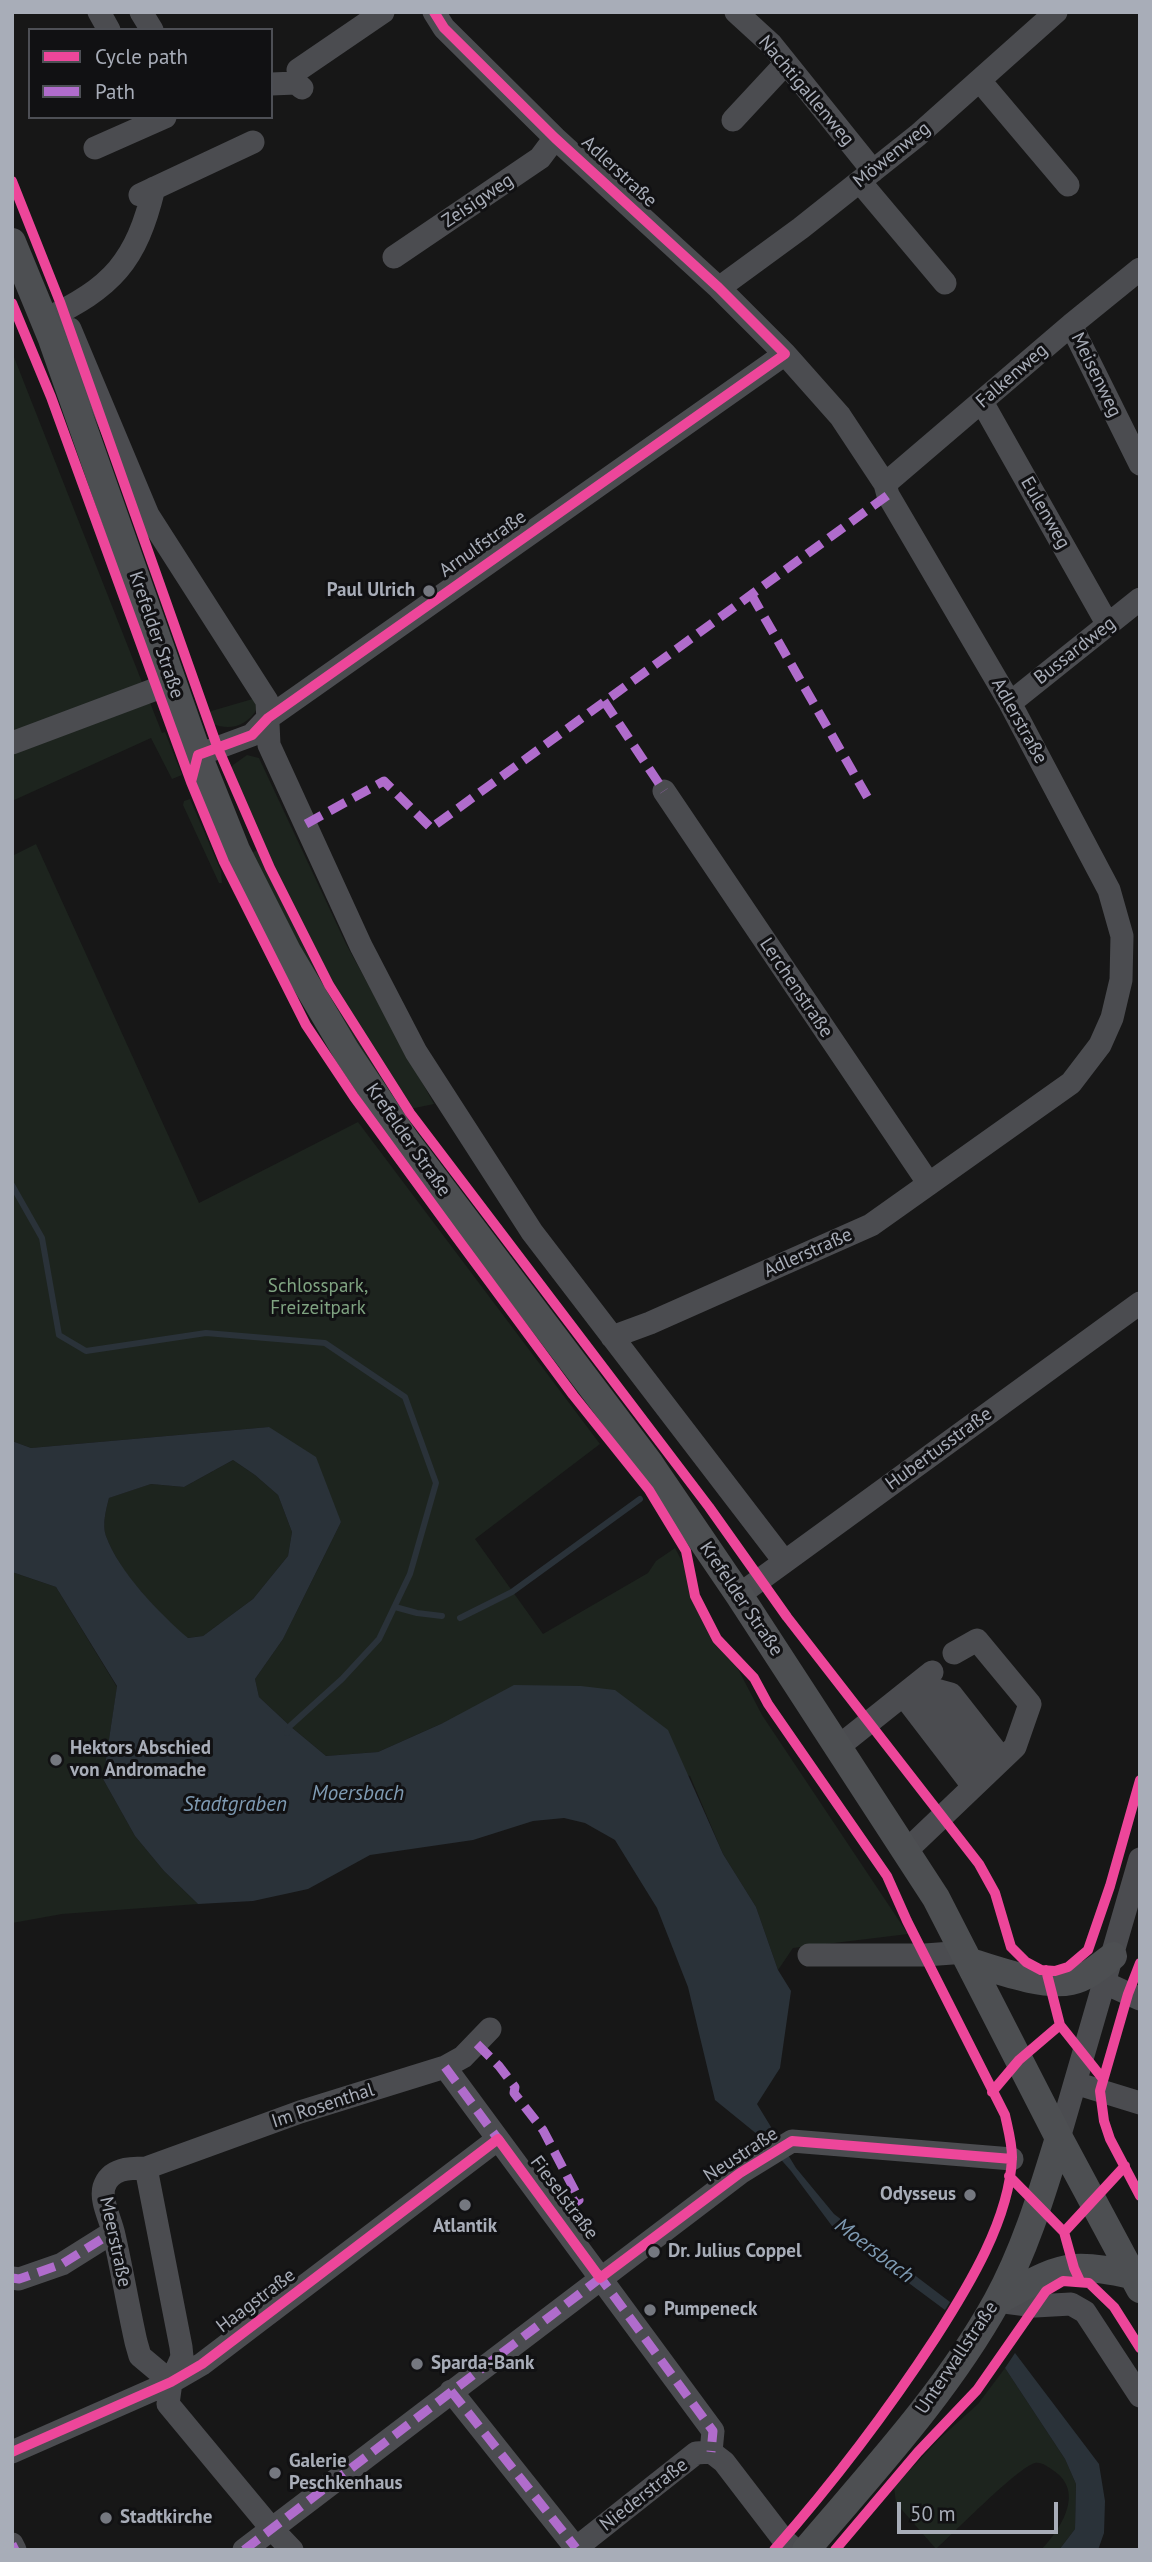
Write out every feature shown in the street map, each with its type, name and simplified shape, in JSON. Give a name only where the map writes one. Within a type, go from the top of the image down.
[{"type":"main road","name":"Krefelder Straße","points":[[12,242],[57,325],[172,683],[198,755],[236,850],[287,951],[346,1051],[406,1141],[650,1464],[906,1851],[942,1908],[1135,2282]]},
{"type":"main road","points":[[968,1957],[1032,1980],[1070,1982],[1091,1973],[1109,1970]]},
{"type":"main road","name":"Unterwallstraße","points":[[806,2550],[943,2384],[995,2305],[1038,2205],[1059,2138]]},
{"type":"main road","points":[[995,2305],[1052,2273],[1074,2268],[1104,2269],[1135,2282]]},
{"type":"street","points":[[99,12],[108,28]]},
{"type":"street","points":[[141,12],[151,28]]},
{"type":"street","points":[[273,84],[296,83],[383,12]]},
{"type":"street","name":"Adlerstraße","points":[[434,12],[443,28],[555,138],[719,288],[786,354],[840,416],[885,484],[888,495],[1010,703],[1109,890],[1122,936],[1121,980],[1112,1018],[1100,1045],[1070,1083],[871,1225],[650,1324],[612,1337]]},
{"type":"street","name":"Nachtigallenweg","points":[[736,12],[771,44],[786,63],[945,283]]},
{"type":"street","name":"Möwenweg","points":[[719,288],[867,177],[1056,12]]},
{"type":"street","points":[[733,120],[786,63]]},
{"type":"street","points":[[980,81],[1068,185]]},
{"type":"street","points":[[95,148],[159,119]]},
{"type":"street","name":"Zeisigweg","points":[[394,257],[540,159],[555,138]]},
{"type":"street","points":[[57,325],[123,265],[135,247],[146,192],[253,142]]},
{"type":"street","name":"Falkenweg","points":[[885,484],[1140,269]]},
{"type":"street","name":"Krefelder Straße","points":[[57,325],[148,515],[267,701],[269,745],[361,946],[416,1052],[533,1232],[783,1561]]},
{"type":"street","name":"Meisenweg","points":[[1071,325],[1140,464]]},
{"type":"street","name":"Arnulfstraße","points":[[198,755],[252,735],[268,718],[786,354]]},
{"type":"street","name":"Eulenweg","points":[[982,402],[1108,625]]},
{"type":"street","name":"Bussardweg","points":[[1010,703],[1140,599]]},
{"type":"street","points":[[12,743],[172,683]]},
{"type":"street","name":"Lerchenstraße","points":[[664,791],[929,1184]]},
{"type":"street","name":"Hubertusstraße","points":[[739,1595],[1140,1303]]},
{"type":"street","points":[[906,1851],[1015,1747],[1030,1704],[977,1640],[954,1653]]},
{"type":"street","points":[[838,1746],[918,1684]]},
{"type":"street","points":[[918,1684],[988,1772]]},
{"type":"street","points":[[918,1684],[951,1694],[988,1772]]},
{"type":"street","points":[[1059,2138],[1140,1859]]},
{"type":"street","points":[[809,1955],[968,1957]]},
{"type":"street","points":[[1109,1970],[1140,1999]]},
{"type":"street","name":"Im Rosenthal","points":[[146,2168],[300,2112],[445,2067],[463,2057],[490,2029]]},
{"type":"street","name":"Fieselstraße","points":[[445,2067],[713,2431],[711,2452]]},
{"type":"street","points":[[1075,2083],[1140,2103]]},
{"type":"street","name":"Haagstraße","points":[[12,2452],[171,2382],[202,2364],[498,2139]]},
{"type":"street","name":"Neustraße","points":[[244,2550],[600,2278],[744,2171],[792,2141],[1012,2159]]},
{"type":"street","name":"Meerstraße","points":[[146,2168],[126,2168],[111,2175],[104,2188],[106,2209],[140,2356],[171,2382]]},
{"type":"street","points":[[146,2168],[182,2357],[171,2382],[168,2404],[292,2550]]},
{"type":"street","points":[[12,2278],[19,2279],[62,2264],[113,2232]]},
{"type":"street","points":[[995,2305],[1071,2304],[1085,2312],[1140,2396]]},
{"type":"street","name":"Niederstraße","points":[[452,2391],[576,2548],[696,2453],[711,2452],[724,2462],[783,2539],[795,2550]]},
{"type":"street","points":[[12,2544],[15,2550]]},
{"type":"green space","points":[[12,352],[162,733],[165,732],[182,775],[172,779],[151,738],[12,801]]},
{"type":"green space","points":[[256,698],[257,709],[248,720],[232,727],[213,724],[208,712]]},
{"type":"green space","points":[[247,755],[259,758],[346,944],[434,1104],[410,1109],[358,1028],[311,946],[268,860],[230,772],[233,765]]},
{"type":"green space","points":[[190,799],[221,871],[222,883],[219,883],[183,805],[184,801]]},
{"type":"green space","name":"Schlosspark, Freizeitpark","points":[[36,844],[199,1203],[358,1122],[600,1444],[475,1539],[543,1634],[648,1573],[656,1561],[675,1548],[762,1715],[908,1934],[793,1948],[778,1970],[756,1907],[723,1854],[690,1776],[443,1723],[378,1752],[326,1756],[259,1697],[255,1679],[283,1639],[341,1522],[269,1427],[31,1448],[12,1441],[12,856]]},
{"type":"green space","points":[[257,850],[325,983],[405,1110],[398,1111],[336,1018],[252,853]]},
{"type":"green space","points":[[233,1460],[278,1495],[292,1532],[288,1556],[253,1599],[203,1636],[187,1638],[141,1591],[112,1550],[104,1527],[109,1498],[151,1484],[184,1487]]},
{"type":"green space","points":[[12,1572],[56,1587],[117,1687],[103,1779],[135,1836],[164,1871],[198,1904],[62,1914],[12,1923]]},
{"type":"green space","points":[[1005,2368],[1065,2459],[1076,2484],[1075,2529],[1059,2550],[1041,2550],[1056,2532],[1069,2500],[1068,2489],[1063,2480],[1047,2466],[1035,2463],[1001,2488],[936,2549],[896,2503],[894,2487],[938,2440],[978,2404]]},
{"type":"water","name":"Stadtgraben","points":[[269,1427],[316,1457],[341,1522],[283,1639],[255,1679],[259,1697],[326,1756],[378,1752],[443,1723],[514,1685],[581,1686],[615,1690],[668,1730],[723,1854],[756,1907],[778,1970],[791,1991],[780,2068],[757,2104],[796,2168],[834,2214],[950,2302],[945,2310],[832,2226],[763,2139],[715,2100],[688,1987],[657,1908],[615,1840],[585,1823],[564,1818],[533,1821],[473,1840],[370,1855],[308,1889],[253,1901],[198,1904],[164,1871],[135,1836],[103,1779],[117,1686],[56,1587],[12,1572],[12,1441],[31,1448]],"holes":[[[233,1460],[278,1495],[292,1532],[288,1556],[253,1599],[203,1636],[188,1638],[141,1591],[112,1550],[104,1527],[109,1498],[151,1484],[184,1487]]]},
{"type":"water","points":[[1015,2353],[1099,2464],[1105,2501],[1104,2533],[1098,2550],[1059,2550],[1075,2529],[1076,2484],[1065,2459],[1005,2368]]},
{"type":"waterway","name":"Moersbach","points":[[12,1185],[42,1238],[59,1335],[86,1351],[206,1333],[325,1343],[405,1397],[436,1483],[410,1574],[379,1639],[342,1679],[290,1726],[287,1733]]},
{"type":"waterway","points":[[460,1618],[512,1592],[640,1499]]},
{"type":"waterway","points":[[395,1607],[442,1616]]},
{"type":"marked path","points":[[306,824],[384,781],[431,828],[888,495]]},
{"type":"marked path","points":[[751,594],[869,800]]},
{"type":"marked path","points":[[604,701],[664,791]]},
{"type":"marked path","points":[[477,2044],[515,2087],[514,2093],[543,2130],[576,2193],[579,2200],[555,2217]]},
{"type":"marked path","points":[[445,2067],[501,2143]]},
{"type":"marked path","points":[[12,2278],[19,2279],[62,2264],[113,2232]]},
{"type":"marked path","points":[[597,2273],[713,2431],[711,2452]]},
{"type":"marked path","points":[[244,2550],[603,2276]]},
{"type":"marked path","points":[[451,2391],[576,2548]]},
{"type":"marked path","points":[[12,2544],[15,2550]]},
{"type":"cycle path","points":[[191,782],[198,755],[252,735],[268,718],[785,354],[719,288],[555,138],[444,28],[434,12]]},
{"type":"cycle path","points":[[12,181],[60,302],[217,746],[270,868],[329,985],[410,1113],[709,1507],[787,1617],[979,1864],[995,1893],[1011,1947],[1026,1962],[1041,1970],[1055,1971],[1068,1967],[1088,1950],[1110,1886],[1140,1780]]},
{"type":"cycle path","points":[[12,303],[51,397],[191,782],[224,862],[306,1025],[354,1097],[457,1238],[573,1395],[649,1490],[686,1551],[695,1596],[717,1639],[754,1678],[768,1704],[887,1876],[1005,2115],[1012,2152],[1009,2180],[996,2228],[974,2274],[936,2337],[879,2420],[774,2550]]},
{"type":"cycle path","points":[[1140,1963],[1128,1994],[1100,2091],[1104,2121],[1110,2139],[1140,2196]]},
{"type":"cycle path","points":[[1046,1970],[1060,2025],[1103,2079]]},
{"type":"cycle path","points":[[992,2092],[1019,2060],[1060,2025]]},
{"type":"cycle path","points":[[12,2452],[171,2382],[202,2364],[498,2139],[600,2278],[740,2173],[792,2141],[1012,2159]]},
{"type":"cycle path","points":[[1064,2232],[1125,2166]]},
{"type":"cycle path","points":[[1009,2176],[1064,2232],[1080,2281]]},
{"type":"cycle path","points":[[835,2550],[918,2452],[977,2390],[1046,2291],[1063,2281],[1089,2283],[1114,2307],[1140,2348]]},
{"type":"place","name":"Paul Ulrich","points":[[429,591]]},
{"type":"place","name":"Hektors Abschied von Andromache","points":[[56,1760]]},
{"type":"place","name":"Odysseus","points":[[970,2195]]},
{"type":"place","name":"Atlantik","points":[[465,2205]]},
{"type":"place","name":"Dr. Julius Coppel","points":[[654,2252]]},
{"type":"place","name":"Pumpeneck","points":[[650,2310]]},
{"type":"place","name":"Sparda-Bank","points":[[417,2364]]},
{"type":"place","name":"Galerie Peschkenhaus","points":[[275,2473]]},
{"type":"place","name":"Stadtkirche","points":[[106,2518]]}]
